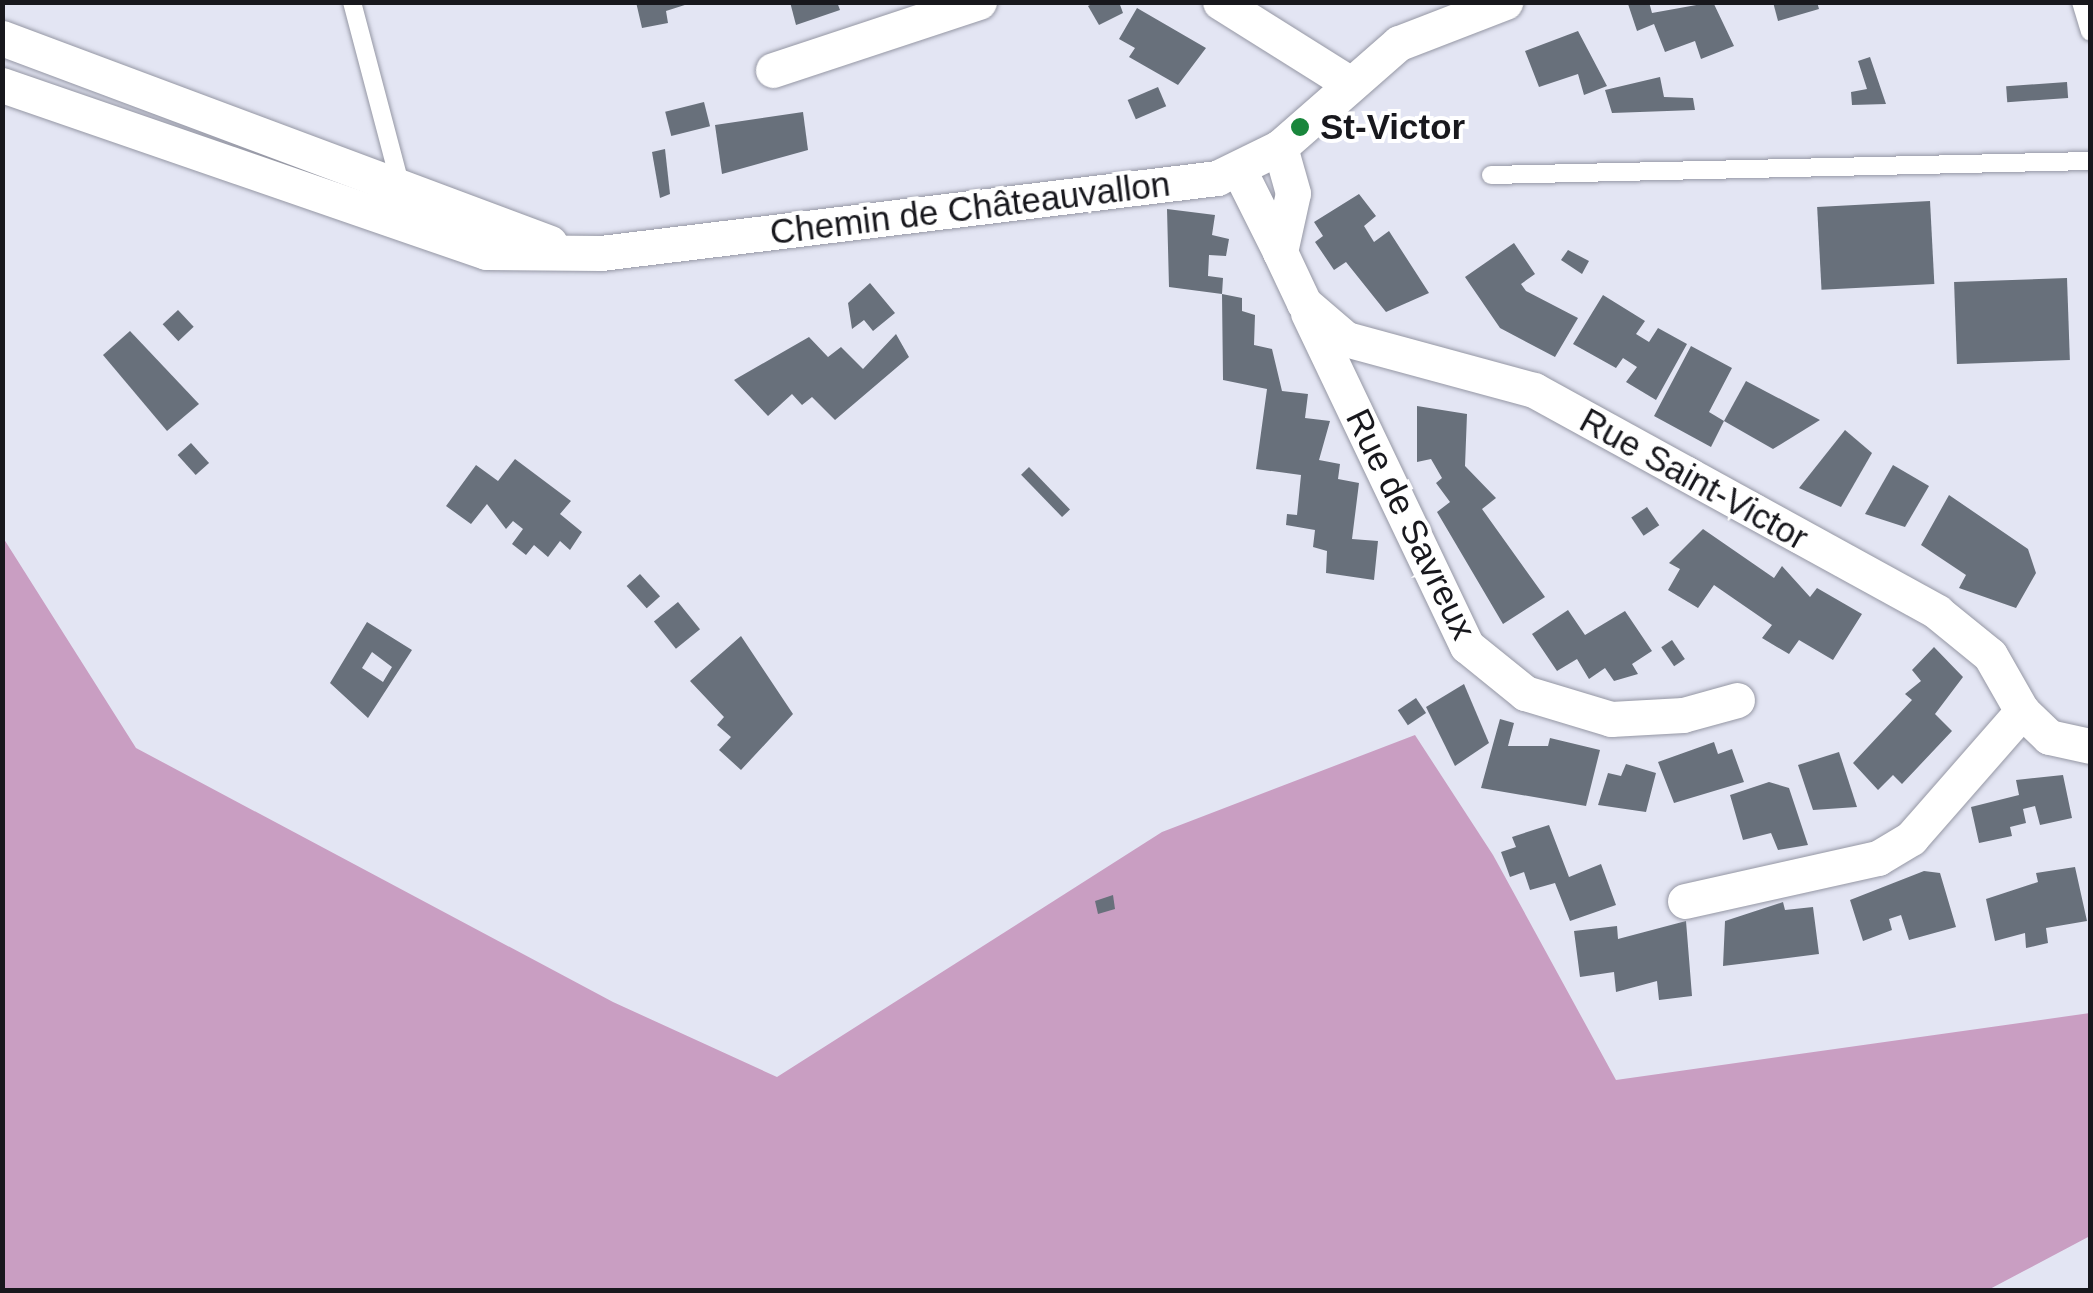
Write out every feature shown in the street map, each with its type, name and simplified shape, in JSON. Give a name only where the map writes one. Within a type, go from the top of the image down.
[{"type":"street","points":[[773,70],[979,2]]},
{"type":"street","points":[[1220,2],[1346,81]]},
{"type":"street","name":"Chemin de Châteauvallon","points":[[2,84],[400,228],[486,252],[600,253],[1239,170],[1280,146],[1346,81],[1399,44],[1505,2]]},
{"type":"street","name":"Chemin de Châteauvallon","points":[[2,38],[401,185],[541,242],[600,253]]},
{"type":"street","points":[[1280,146],[1294,193],[1280,252]]},
{"type":"street","name":"Rue Saint-Victor","points":[[1239,170],[1304,303],[1346,339],[1534,390],[1938,612],[1990,655],[2022,711],[2049,737],[2090,746]]},
{"type":"street","name":"Rue de Savreux","points":[[1304,303],[1468,646],[1524,693],[1611,719],[1683,716],[1737,700]]},
{"type":"street","points":[[1685,902],[1878,858],[1911,838],[2022,711]]},
{"type":"lane","points":[[352,2],[401,185],[400,228]]},
{"type":"lane","points":[[2081,2],[2090,32]]},
{"type":"lane","points":[[1491,175],[2090,160]]},
{"type":"shaded area","points":[[2,536],[136,748],[613,1002],[777,1077],[1162,832],[1415,735],[1493,855],[1616,1080],[2090,1013],[2090,1236],[1988,1290],[3,1290]]},
{"type":"building","points":[[636,2],[691,3],[666,11],[668,23],[642,28]]},
{"type":"building","points":[[790,2],[837,2],[840,10],[796,25]]},
{"type":"building","points":[[1119,2],[1123,13],[1099,25],[1088,6]]},
{"type":"building","points":[[1649,2],[1652,13],[1713,2],[1734,46],[1701,59],[1695,41],[1665,52],[1654,24],[1637,31],[1628,4]]},
{"type":"building","points":[[1773,2],[1817,2],[1819,9],[1778,21]]},
{"type":"building","points":[[1137,8],[1206,48],[1178,85],[1129,57],[1135,48],[1119,39]]},
{"type":"building","points":[[1578,31],[1607,86],[1584,95],[1578,74],[1539,87],[1525,51]]},
{"type":"building","points":[[1870,57],[1886,104],[1852,105],[1851,92],[1867,89],[1858,61]]},
{"type":"building","points":[[1660,77],[1664,97],[1693,98],[1695,110],[1612,113],[1605,90]]},
{"type":"building","points":[[2067,82],[2068,98],[2007,102],[2006,86]]},
{"type":"building","points":[[1158,87],[1166,106],[1136,119],[1128,100]]},
{"type":"building","points":[[704,102],[710,126],[671,136],[665,112]]},
{"type":"building","points":[[803,112],[808,150],[722,174],[715,125]]},
{"type":"building","points":[[665,149],[670,194],[660,198],[652,152]]},
{"type":"building","points":[[1359,194],[1376,216],[1364,226],[1374,242],[1389,231],[1429,293],[1386,312],[1346,262],[1334,270],[1315,242],[1323,236],[1314,222]]},
{"type":"building","points":[[1930,201],[1934,284],[1821,290],[1817,207]]},
{"type":"building","points":[[1167,209],[1215,215],[1212,235],[1229,239],[1226,256],[1209,255],[1208,276],[1223,278],[1222,294],[1169,287]]},
{"type":"building","points":[[1514,243],[1535,274],[1521,284],[1526,291],[1578,318],[1555,357],[1500,328],[1465,277]]},
{"type":"building","points":[[1568,250],[1589,261],[1582,274],[1561,260]]},
{"type":"building","points":[[2067,278],[2070,360],[1957,364],[1954,282]]},
{"type":"building","points":[[870,283],[895,313],[873,331],[864,320],[852,329],[848,303]]},
{"type":"building","points":[[1222,294],[1242,298],[1242,311],[1255,315],[1254,345],[1272,349],[1282,391],[1308,394],[1305,418],[1330,421],[1319,460],[1340,464],[1338,479],[1359,483],[1352,539],[1378,541],[1374,580],[1326,573],[1327,551],[1313,547],[1315,530],[1286,525],[1287,514],[1297,515],[1301,475],[1256,469],[1267,389],[1223,380]]},
{"type":"building","points":[[1603,295],[1645,321],[1636,334],[1649,342],[1658,328],[1687,344],[1656,400],[1626,382],[1637,367],[1623,358],[1616,368],[1573,344]]},
{"type":"building","points":[[178,310],[194,327],[178,341],[163,324]]},
{"type":"building","points":[[130,331],[199,404],[167,431],[103,355]]},
{"type":"building","points":[[896,334],[909,357],[835,420],[812,397],[802,405],[792,394],[768,416],[734,380],[809,337],[828,357],[841,347],[863,369]]},
{"type":"building","points":[[1691,346],[1732,368],[1709,412],[1724,421],[1711,447],[1654,416]]},
{"type":"building","points":[[1746,381],[1820,420],[1773,449],[1724,421]]},
{"type":"building","points":[[1417,406],[1467,414],[1465,466],[1496,498],[1482,509],[1545,597],[1503,624],[1437,512],[1450,502],[1436,483],[1442,478],[1431,459],[1417,462]]},
{"type":"building","points":[[1845,430],[1872,453],[1841,507],[1799,488]]},
{"type":"building","points":[[191,443],[209,463],[196,475],[178,455]]},
{"type":"building","points":[[515,459],[571,501],[560,514],[582,532],[570,550],[560,541],[548,557],[534,545],[526,555],[512,544],[523,529],[513,521],[506,529],[487,504],[471,524],[446,506],[476,465],[498,481]]},
{"type":"building","points":[[1893,465],[1929,486],[1905,527],[1865,514]]},
{"type":"building","points":[[1029,467],[1070,509],[1062,517],[1021,475]]},
{"type":"building","points":[[1949,495],[2028,549],[2036,573],[2016,608],[1959,588],[1966,575],[1921,545]]},
{"type":"building","points":[[1647,507],[1659,525],[1644,536],[1631,518]]},
{"type":"building","points":[[1703,529],[1774,578],[1782,566],[1810,597],[1817,588],[1862,614],[1833,660],[1799,640],[1789,654],[1762,638],[1772,625],[1714,585],[1698,608],[1668,590],[1680,569],[1669,563]]},
{"type":"building","points":[[640,574],[660,596],[647,608],[627,586]]},
{"type":"building","points":[[678,602],[700,629],[676,649],[654,622]]},
{"type":"building","points":[[1568,610],[1585,635],[1625,611],[1652,651],[1632,664],[1638,674],[1614,681],[1605,668],[1589,679],[1577,659],[1557,671],[1532,634]]},
{"type":"building","points":[[367,622],[412,650],[368,718],[330,683]],"holes":[[[372,652],[392,667],[383,682],[362,668]]]},
{"type":"building","points":[[741,636],[793,714],[741,770],[719,750],[731,737],[717,725],[724,717],[690,681]]},
{"type":"building","points":[[1672,640],[1685,659],[1674,666],[1661,647]]},
{"type":"building","points":[[1934,647],[1963,677],[1935,714],[1952,731],[1902,784],[1893,775],[1878,790],[1853,763],[1912,700],[1905,694],[1921,681],[1912,670]]},
{"type":"building","points":[[1464,684],[1489,743],[1455,766],[1426,707]]},
{"type":"building","points":[[1416,698],[1426,713],[1408,725],[1398,710]]},
{"type":"building","points":[[1500,719],[1514,723],[1508,746],[1548,746],[1550,738],[1600,750],[1586,806],[1481,788]]},
{"type":"building","points":[[1714,742],[1718,754],[1732,749],[1744,782],[1674,803],[1658,762]]},
{"type":"building","points":[[1839,752],[1857,807],[1813,810],[1798,765]]},
{"type":"building","points":[[1626,764],[1656,773],[1646,812],[1598,805],[1608,773],[1621,776]]},
{"type":"building","points":[[2063,775],[2072,818],[2040,825],[2035,806],[2023,809],[2026,823],[2010,827],[2012,836],[1979,843],[1971,807],[2019,795],[2016,780]]},
{"type":"building","points":[[1769,782],[1789,788],[1808,845],[1778,850],[1771,833],[1743,840],[1730,795]]},
{"type":"building","points":[[1549,825],[1569,877],[1601,864],[1616,905],[1570,921],[1555,883],[1530,890],[1524,872],[1510,877],[1501,852],[1516,847],[1512,837]]},
{"type":"building","points":[[2075,867],[2087,921],[2046,928],[2048,943],[2026,948],[2025,933],[1995,941],[1986,899],[2038,882],[2036,873]]},
{"type":"building","points":[[1924,871],[1940,873],[1956,927],[1909,940],[1901,915],[1889,919],[1892,930],[1863,941],[1850,900]]},
{"type":"building","points":[[1113,895],[1115,909],[1098,914],[1095,901]]},
{"type":"building","points":[[1783,902],[1785,910],[1813,907],[1819,954],[1723,966],[1725,921]]},
{"type":"building","points":[[1686,921],[1692,996],[1659,1000],[1657,981],[1616,992],[1614,972],[1580,977],[1574,931],[1617,926],[1618,939]]},
{"type":"place","name":"St-Victor","points":[[1300,127]]}]
